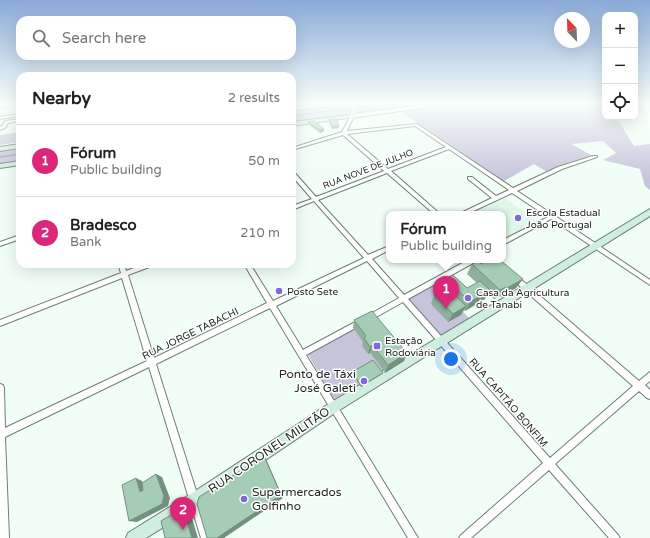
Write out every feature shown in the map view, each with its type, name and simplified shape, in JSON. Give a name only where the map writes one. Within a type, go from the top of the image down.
[{"type":"main road","points":[[0,149],[16,147]]},
{"type":"main road","points":[[0,166],[16,164]]},
{"type":"main road","name":"RUA CORONEL MILITÃO","points":[[133,538],[194,500],[334,407],[528,289],[650,212]]},
{"type":"street","points":[[344,133],[346,129]]},
{"type":"street","points":[[296,148],[344,133],[379,129]]},
{"type":"street","points":[[422,129],[650,283]]},
{"type":"street","points":[[344,133],[434,211]]},
{"type":"street","name":"RUA NOVE DE JULHO","points":[[296,206],[450,147]]},
{"type":"street","points":[[469,211],[560,168],[594,158]]},
{"type":"street","name":"RUA CAPITÃO BONFIM","points":[[296,177],[615,538]]},
{"type":"street","points":[[470,178],[496,198]]},
{"type":"street","points":[[506,241],[553,216]]},
{"type":"street","points":[[0,244],[16,239]]},
{"type":"street","name":"RUA JORGE TABACHI","points":[[0,435],[386,249]]},
{"type":"street","points":[[302,354],[468,263]]},
{"type":"street","points":[[123,268],[206,538]]},
{"type":"street","points":[[0,324],[140,268]]},
{"type":"street","points":[[249,268],[413,538]]},
{"type":"street","points":[[510,274],[650,394]]},
{"type":"street","points":[[464,538],[650,376]]},
{"type":"street","points":[[0,388],[0,435],[4,538]]},
{"type":"shaded area","points":[[427,129],[624,129],[634,146],[650,144],[650,190],[645,186],[640,169],[603,160],[616,153],[603,141],[571,144],[595,157],[549,173],[534,164],[504,181]]},
{"type":"shaded area","points":[[16,133],[16,143],[0,145],[0,135]]},
{"type":"shaded area","points":[[16,148],[16,162],[0,164],[0,150]]},
{"type":"shaded area","name":"Escola Estadual João Portugal","points":[[503,197],[538,222],[506,239],[506,211],[473,211]]},
{"type":"shaded area","points":[[434,282],[472,321],[442,340],[405,298]]},
{"type":"shaded area","points":[[353,328],[365,344],[368,354],[370,353],[385,373],[352,374],[361,387],[336,403],[307,353]]},
{"type":"building","points":[[504,263],[523,279],[507,288],[506,287],[500,290],[472,264]]},
{"type":"building","points":[[453,275],[467,288],[480,281],[490,290],[470,302],[446,279]]},
{"type":"building","points":[[447,288],[466,306],[453,314],[434,295]]},
{"type":"building","name":"Estação Rodoviária","points":[[372,311],[407,353],[388,365],[372,345],[370,347],[364,338],[366,336],[354,320]]},
{"type":"building","name":"Ponto de Táxi José Galeti","points":[[373,360],[383,373],[361,386],[352,372]]},
{"type":"building","name":"Supermercados Golfinho","points":[[264,456],[281,495],[217,538],[207,538],[197,504],[199,497]]},
{"type":"building","points":[[156,474],[164,496],[162,504],[129,521],[122,485],[136,478],[140,492],[143,490],[142,483]]},
{"type":"building","points":[[179,510],[184,512],[192,538],[165,538],[161,521]]},
{"type":"waterway","points":[[0,157],[16,155]]},
{"type":"place","name":"Escola Estadual João Portugal","points":[[518,218]]},
{"type":"place","name":"Posto Sete","points":[[279,291]]},
{"type":"place","name":"Casa da Agricultura de Tanabi","points":[[468,298]]},
{"type":"place","name":"Fórum","points":[[446,309]]},
{"type":"place","name":"Estação Rodoviária","points":[[377,346]]},
{"type":"place","name":"Ponto de Táxi José Galeti","points":[[364,381]]},
{"type":"place","name":"Supermercados Golfinho","points":[[244,499]]},
{"type":"place","name":"Bradesco","points":[[183,530]]}]
